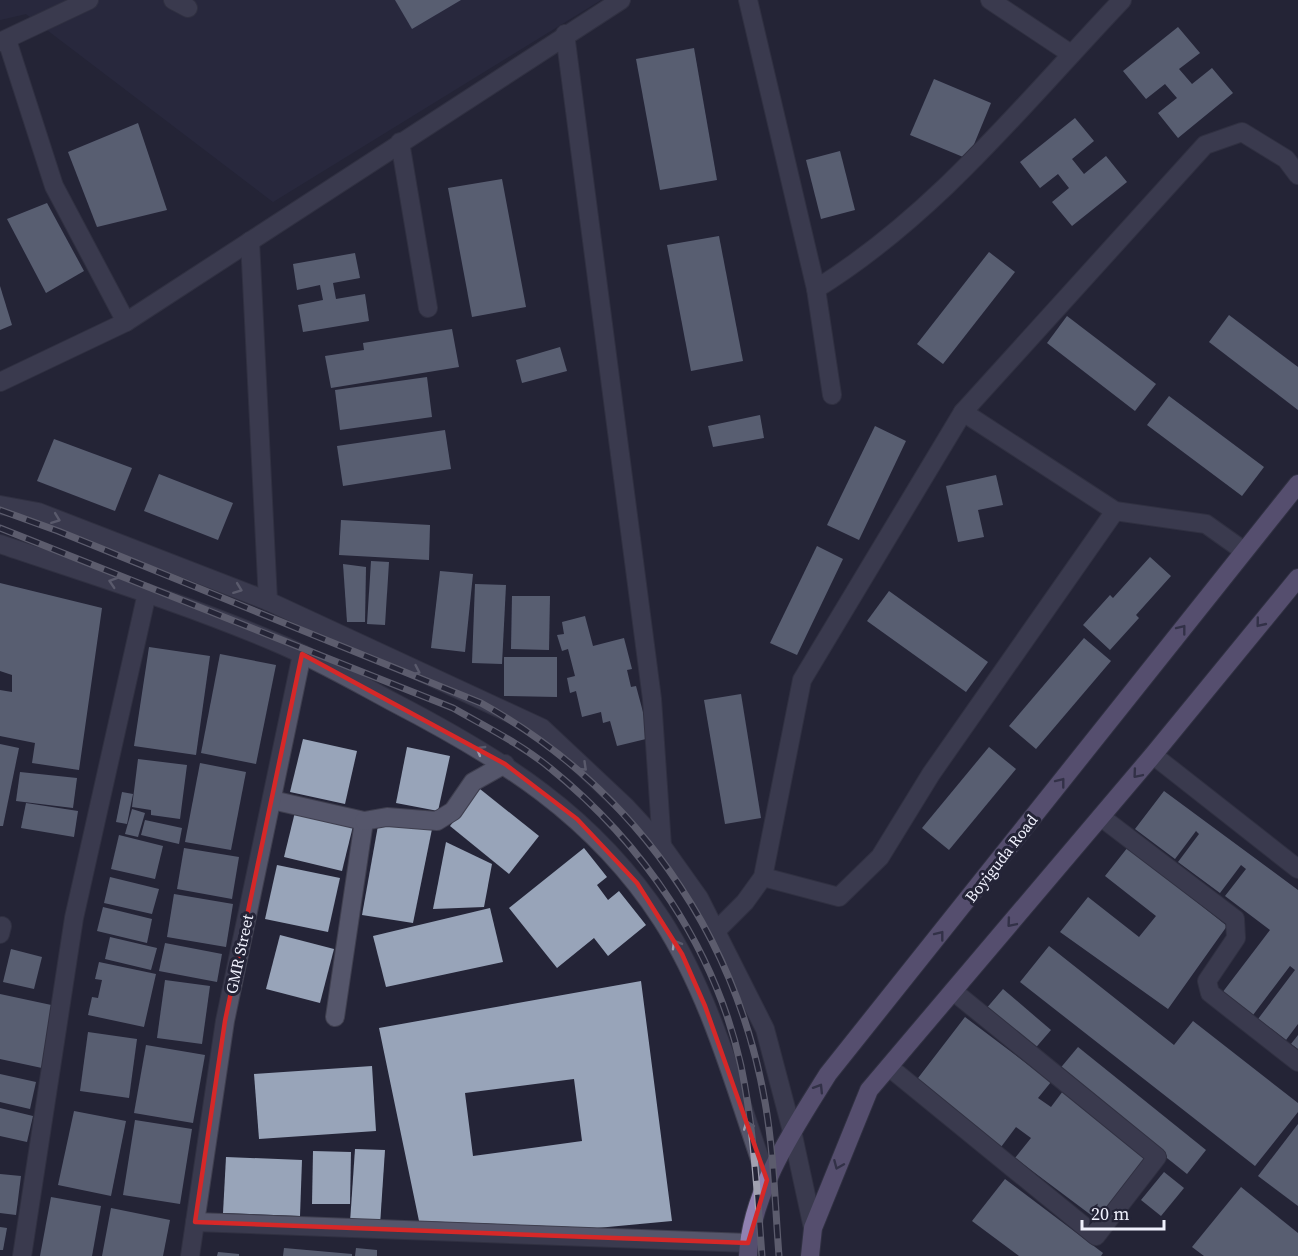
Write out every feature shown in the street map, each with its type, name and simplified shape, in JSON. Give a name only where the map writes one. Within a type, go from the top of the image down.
[{"type":"main road","name":"Boyiguda Road","points":[[748,1250],[767,1180],[792,1131],[828,1074],[1298,484]]},
{"type":"main road","points":[[810,1256],[813,1228],[869,1090],[1153,755],[1298,578]]},
{"type":"street","points":[[89,0],[3,41],[54,186],[126,322]]},
{"type":"street","points":[[0,382],[126,322],[565,34],[621,0]]},
{"type":"street","points":[[748,0],[816,289],[832,395]]},
{"type":"street","points":[[990,0],[1071,54]]},
{"type":"street","points":[[816,289],[862,260],[981,154],[1122,0]]},
{"type":"street","points":[[565,34],[652,699],[662,846]]},
{"type":"street","points":[[716,932],[745,902],[763,877],[801,680],[963,412],[1186,163],[1205,145],[1242,132],[1286,159],[1298,175]]},
{"type":"street","points":[[399,142],[428,308]]},
{"type":"street","points":[[250,241],[268,601]]},
{"type":"street","points":[[963,412],[1115,511],[1206,524],[1244,551]]},
{"type":"street","points":[[0,505],[38,512],[268,601],[542,728],[626,807],[662,846],[699,898],[765,1029],[792,1131],[813,1228]]},
{"type":"street","points":[[763,877],[839,897],[880,858],[931,774],[1115,511]]},
{"type":"street","points":[[0,544],[147,593],[302,654],[439,726],[505,764],[551,797],[603,844],[637,883],[682,954],[705,1006],[767,1180]]},
{"type":"street","points":[[22,1256],[74,918],[147,593]]},
{"type":"street","name":"GMR Street","points":[[190,1256],[225,1021],[302,654]]},
{"type":"street","points":[[1153,755],[1298,869]]},
{"type":"street","points":[[272,800],[364,821],[387,817],[436,821],[453,811],[473,782],[505,764]]},
{"type":"street","points":[[1101,817],[1235,919],[1236,938],[1207,981],[1209,993],[1298,1062]]},
{"type":"street","points":[[335,1017],[364,821]]},
{"type":"street","points":[[889,1066],[1096,1236],[1157,1157],[953,991]]},
{"type":"street","points":[[195,1222],[748,1250]]},
{"type":"highlighted area","points":[[302,654],[505,764],[577,819],[637,883],[682,954],[705,1006],[767,1180],[748,1243],[195,1222],[225,1021]]},
{"type":"shaded area","points":[[0,0],[601,0],[273,202],[26,14],[0,20]]},
{"type":"building","points":[[395,0],[461,0],[412,29]]},
{"type":"building","points":[[1178,27],[1200,53],[1179,69],[1192,84],[1212,68],[1233,93],[1178,138],[1158,113],[1177,98],[1165,84],[1146,99],[1123,71]]},
{"type":"building","points":[[694,48],[717,180],[660,190],[636,59]]},
{"type":"building","points":[[934,79],[991,103],[968,159],[910,135]]},
{"type":"building","points":[[1075,118],[1094,141],[1072,159],[1084,174],[1106,156],[1127,182],[1072,226],[1052,202],[1069,188],[1058,174],[1040,188],[1020,162]]},
{"type":"building","points":[[138,123],[167,210],[97,227],[68,152]]},
{"type":"building","points":[[840,151],[855,210],[821,219],[806,160]]},
{"type":"building","points":[[502,179],[526,307],[472,317],[448,188]]},
{"type":"building","points":[[47,203],[84,271],[46,293],[7,219]]},
{"type":"building","points":[[719,236],[743,361],[691,371],[667,245]]},
{"type":"building","points":[[989,252],[1015,272],[943,364],[917,344]]},
{"type":"building","points":[[355,253],[360,278],[333,283],[336,299],[365,294],[369,321],[303,332],[298,305],[323,300],[320,285],[297,290],[293,264]]},
{"type":"building","points":[[0,286],[12,325],[0,330]]},
{"type":"building","points":[[1229,315],[1298,367],[1298,410],[1209,342]]},
{"type":"building","points":[[1067,316],[1156,384],[1135,411],[1047,343]]},
{"type":"building","points":[[452,329],[459,367],[331,388],[325,356],[364,350],[363,343]]},
{"type":"building","points":[[560,347],[567,371],[522,383],[516,360]]},
{"type":"building","points":[[427,377],[432,417],[340,430],[335,390]]},
{"type":"building","points":[[1169,396],[1264,467],[1242,496],[1147,425]]},
{"type":"building","points":[[760,415],[764,438],[713,447],[708,426]]},
{"type":"building","points":[[875,426],[906,441],[859,540],[827,525]]},
{"type":"building","points":[[445,430],[451,469],[343,486],[337,446]]},
{"type":"building","points":[[54,439],[132,468],[115,511],[37,481]]},
{"type":"building","points":[[159,474],[233,503],[218,540],[144,511]]},
{"type":"building","points":[[996,475],[1003,505],[978,510],[984,537],[958,542],[946,486]]},
{"type":"building","points":[[341,520],[430,525],[429,560],[339,555]]},
{"type":"building","points":[[817,546],[843,559],[797,655],[770,643]]},
{"type":"building","points":[[1150,557],[1171,576],[1136,615],[1139,618],[1110,650],[1083,625],[1110,595],[1113,598]]},
{"type":"building","points":[[371,561],[389,562],[385,625],[367,624]]},
{"type":"building","points":[[343,564],[366,567],[365,622],[347,622]]},
{"type":"building","points":[[440,571],[473,574],[465,652],[431,648]]},
{"type":"building","points":[[0,583],[102,608],[79,770],[32,763],[35,743],[0,736],[0,690],[12,692],[12,675],[0,671]]},
{"type":"building","points":[[475,584],[506,585],[502,664],[472,663]]},
{"type":"building","points":[[889,591],[988,662],[966,692],[867,621]]},
{"type":"building","points":[[512,596],[550,596],[549,650],[511,649]]},
{"type":"building","points":[[585,616],[593,646],[624,638],[632,669],[627,670],[631,687],[636,686],[650,738],[617,746],[610,721],[603,723],[601,712],[582,717],[576,691],[570,693],[567,678],[575,676],[568,649],[562,651],[557,635],[564,634],[562,622]]},
{"type":"building","points":[[1084,638],[1111,661],[1036,749],[1009,726]]},
{"type":"building","points":[[149,647],[210,656],[196,755],[134,746]]},
{"type":"building","points":[[220,654],[276,665],[256,764],[201,753]]},
{"type":"building","points":[[504,657],[557,657],[557,697],[504,696]]},
{"type":"building","points":[[741,694],[761,818],[725,824],[704,700]]},
{"type":"building","points":[[303,739],[357,751],[345,804],[290,792]]},
{"type":"building","points":[[0,744],[19,748],[3,826],[0,826]]},
{"type":"building","points":[[407,747],[450,756],[438,811],[396,803]]},
{"type":"building","points":[[989,747],[1016,769],[949,850],[922,828]]},
{"type":"building","points":[[138,759],[187,765],[180,819],[151,815],[151,810],[132,807]]},
{"type":"building","points":[[200,763],[246,772],[231,850],[185,842]]},
{"type":"building","points":[[20,772],[77,778],[73,808],[16,801]]},
{"type":"building","points":[[480,789],[539,836],[509,874],[450,826]]},
{"type":"building","points":[[1164,791],[1298,890],[1298,1024],[1286,1040],[1258,1019],[1295,970],[1290,966],[1253,1015],[1222,993],[1270,930],[1225,896],[1246,869],[1241,865],[1220,893],[1178,862],[1199,834],[1196,831],[1175,859],[1135,829]]},
{"type":"building","points":[[122,792],[133,794],[127,824],[116,822]]},
{"type":"building","points":[[26,803],[78,811],[74,837],[21,828]]},
{"type":"building","points":[[132,809],[145,813],[138,837],[125,834]]},
{"type":"building","points":[[295,812],[353,826],[342,871],[284,857]]},
{"type":"building","points":[[145,820],[182,828],[179,844],[141,835]]},
{"type":"building","points":[[379,820],[432,829],[413,923],[362,915]]},
{"type":"building","points":[[119,835],[163,846],[155,879],[111,869]]},
{"type":"building","points":[[446,842],[492,864],[484,907],[433,909]]},
{"type":"building","points":[[1128,847],[1227,926],[1168,1009],[1060,932],[1088,897],[1139,937],[1156,916],[1105,876]]},
{"type":"building","points":[[184,848],[239,857],[232,899],[177,889]]},
{"type":"building","points":[[584,848],[607,877],[597,885],[608,900],[619,891],[646,925],[608,956],[594,938],[557,968],[509,908]]},
{"type":"building","points":[[277,865],[340,878],[328,932],[265,919]]},
{"type":"building","points":[[110,877],[159,889],[152,914],[104,903]]},
{"type":"building","points":[[174,894],[233,904],[226,947],[167,937]]},
{"type":"building","points":[[103,907],[152,919],[147,943],[97,931]]},
{"type":"building","points":[[490,908],[503,962],[386,987],[373,936]]},
{"type":"building","points":[[280,935],[334,949],[320,1003],[266,989]]},
{"type":"building","points":[[110,937],[157,948],[151,970],[105,959]]},
{"type":"building","points":[[165,943],[222,954],[217,982],[159,971]]},
{"type":"building","points":[[1049,946],[1174,1045],[1193,1021],[1298,1103],[1298,1112],[1255,1166],[1020,982]]},
{"type":"building","points":[[11,949],[42,957],[34,989],[3,982]]},
{"type":"building","points":[[99,962],[156,974],[144,1027],[88,1015],[92,997],[98,998],[102,980],[95,979]]},
{"type":"building","points":[[165,980],[210,986],[202,1044],[157,1038]]},
{"type":"building","points":[[641,981],[672,1221],[597,1228],[419,1221],[379,1028]],"holes":[[[574,1079],[582,1141],[473,1156],[465,1093]]]},
{"type":"building","points":[[1003,989],[1051,1030],[1032,1052],[985,1010]]},
{"type":"building","points":[[0,994],[56,1006],[42,1068],[0,1059]]},
{"type":"building","points":[[965,1017],[1051,1082],[1038,1098],[1051,1107],[1063,1091],[1148,1156],[1099,1221],[1015,1158],[1031,1138],[1016,1127],[1001,1147],[915,1082]]},
{"type":"building","points":[[88,1032],[137,1039],[129,1098],[80,1091]]},
{"type":"building","points":[[1298,1035],[1298,1049],[1291,1044]]},
{"type":"building","points":[[146,1045],[205,1055],[193,1123],[134,1113]]},
{"type":"building","points":[[1078,1047],[1206,1150],[1187,1174],[1058,1071]]},
{"type":"building","points":[[372,1066],[376,1131],[259,1139],[254,1074]]},
{"type":"building","points":[[0,1074],[36,1082],[30,1109],[0,1102]]},
{"type":"building","points":[[0,1108],[33,1116],[27,1142],[0,1136]]},
{"type":"building","points":[[74,1111],[126,1121],[111,1196],[58,1185]]},
{"type":"building","points":[[135,1120],[192,1129],[180,1204],[123,1195]]},
{"type":"building","points":[[1298,1124],[1298,1206],[1258,1176]]},
{"type":"building","points":[[355,1149],[385,1150],[380,1225],[350,1222]]},
{"type":"building","points":[[313,1151],[351,1152],[350,1204],[312,1204]]},
{"type":"building","points":[[226,1157],[302,1160],[300,1216],[223,1213]]},
{"type":"building","points":[[1164,1172],[1184,1188],[1161,1216],[1141,1200]]},
{"type":"building","points":[[0,1174],[21,1176],[16,1215],[0,1213]]},
{"type":"building","points":[[1005,1179],[1103,1253],[1101,1256],[1019,1256],[972,1221]]},
{"type":"building","points":[[1241,1187],[1298,1233],[1298,1256],[1204,1256],[1192,1247]]},
{"type":"building","points":[[51,1197],[101,1206],[92,1256],[40,1256]]},
{"type":"building","points":[[111,1208],[170,1220],[163,1256],[102,1256]]},
{"type":"building","points":[[0,1227],[7,1228],[3,1250],[0,1250]]},
{"type":"building","points":[[284,1248],[352,1254],[352,1256],[283,1256]]},
{"type":"building","points":[[356,1248],[377,1250],[377,1256],[355,1256]]},
{"type":"building","points":[[218,1252],[239,1254],[239,1256],[217,1256]]},
{"type":"railway","points":[[0,510],[58,531],[481,703],[536,737],[585,777],[630,821],[669,870],[702,923],[729,979],[750,1039],[765,1102],[779,1256]]},
{"type":"railway","points":[[0,528],[453,708],[527,751],[584,797],[644,864],[671,901],[694,940],[713,980],[729,1022],[741,1066],[749,1113],[762,1256]]}]
